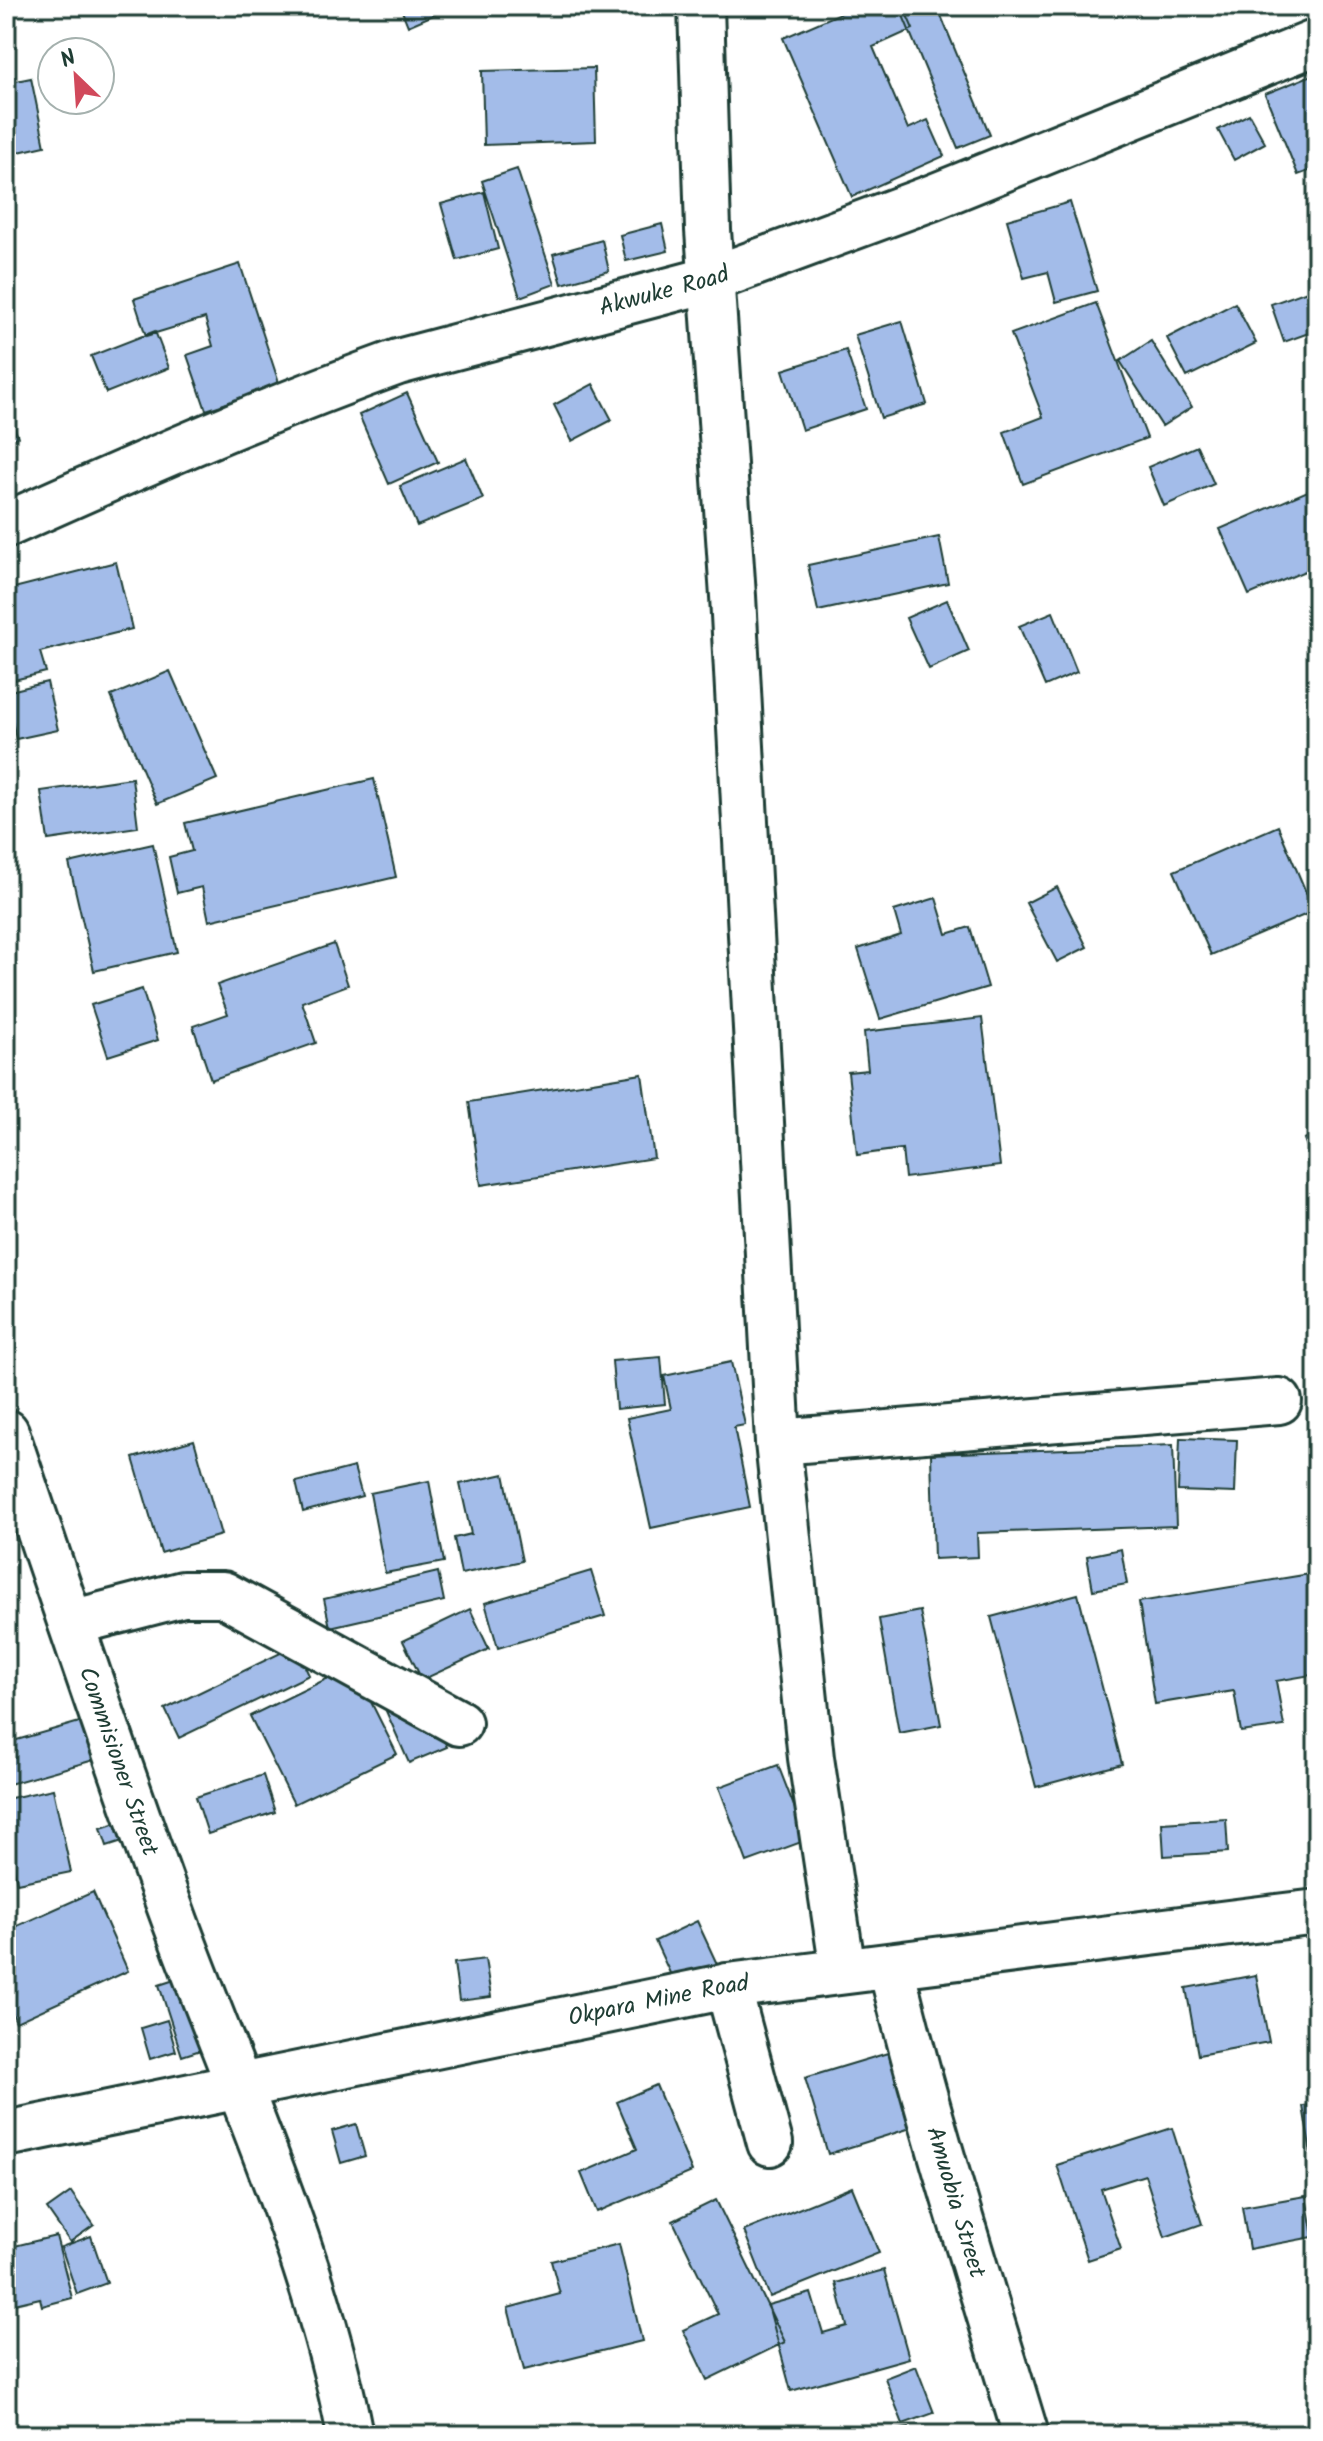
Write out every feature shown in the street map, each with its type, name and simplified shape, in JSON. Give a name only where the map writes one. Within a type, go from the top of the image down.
[{"type":"street","points":[[701,6],[712,279],[733,596],[778,1442],[811,1758],[843,1971]]},
{"type":"street","name":"Akwuke Road","points":[[6,525],[136,467],[398,362],[712,279],[931,198],[1317,42]]},
{"type":"street","points":[[778,1442],[1279,1401]]},
{"type":"street","name":"Commisioner Street","points":[[6,1432],[172,1913],[279,2193],[338,2375],[350,2435]]},
{"type":"street","points":[[71,1623],[183,1594],[223,1594],[459,1723]]},
{"type":"street","name":"Okpara Mine Road","points":[[6,2134],[728,1986],[1317,1912]]},
{"type":"street","name":"Amuobia Street","points":[[891,1967],[915,2069],[953,2202],[1026,2435]]},
{"type":"street","points":[[728,1986],[770,2143]]},
{"type":"building","points":[[400,6],[454,6],[408,26]]},
{"type":"building","points":[[857,6],[903,6],[913,29],[873,47],[908,129],[928,120],[944,156],[852,197],[783,38]]},
{"type":"building","points":[[899,6],[937,6],[990,135],[958,148]]},
{"type":"building","points":[[594,68],[596,141],[484,145],[482,71]]},
{"type":"building","points":[[1317,73],[1317,168],[1298,175],[1265,94]]},
{"type":"building","points":[[31,78],[36,116],[39,116],[45,146],[14,153],[6,116],[6,83]]},
{"type":"building","points":[[1249,114],[1265,143],[1234,160],[1218,130]]},
{"type":"building","points":[[517,169],[555,284],[520,297],[482,181]]},
{"type":"building","points":[[484,192],[498,249],[457,260],[441,204]]},
{"type":"building","points":[[1070,202],[1097,291],[1056,302],[1048,272],[1024,278],[1007,220]]},
{"type":"building","points":[[662,224],[668,251],[626,261],[620,235]]},
{"type":"building","points":[[602,240],[609,271],[562,284],[553,254]]},
{"type":"building","points":[[240,264],[280,386],[206,410],[187,355],[213,346],[205,318],[146,336],[134,299]]},
{"type":"building","points":[[1310,290],[1317,309],[1317,330],[1284,342],[1271,304]]},
{"type":"building","points":[[1096,303],[1147,438],[1023,484],[1004,432],[1043,417],[1011,334]]},
{"type":"building","points":[[1235,303],[1256,343],[1187,377],[1167,338]]},
{"type":"building","points":[[902,321],[927,404],[881,418],[855,335]]},
{"type":"building","points":[[155,331],[169,368],[106,393],[91,356]]},
{"type":"building","points":[[1151,341],[1192,407],[1162,426],[1120,361]]},
{"type":"building","points":[[846,350],[866,409],[802,430],[783,370]]},
{"type":"building","points":[[593,384],[612,420],[572,441],[554,405]]},
{"type":"building","points":[[407,393],[438,462],[389,484],[359,415]]},
{"type":"building","points":[[9,413],[18,437],[6,441],[6,414]]},
{"type":"building","points":[[1197,446],[1214,484],[1164,506],[1148,467]]},
{"type":"building","points":[[466,458],[483,499],[417,526],[400,486]]},
{"type":"building","points":[[1317,487],[1317,593],[1307,570],[1249,595],[1220,529]]},
{"type":"building","points":[[939,537],[948,583],[818,611],[808,565]]},
{"type":"building","points":[[116,562],[132,629],[40,652],[46,672],[10,681],[6,664],[6,590]]},
{"type":"building","points":[[947,600],[969,651],[929,669],[906,618]]},
{"type":"building","points":[[1053,612],[1077,672],[1045,686],[1019,626]]},
{"type":"building","points":[[170,671],[217,779],[157,804],[111,696]]},
{"type":"building","points":[[47,682],[58,730],[16,739],[6,692]]},
{"type":"building","points":[[132,778],[138,827],[48,840],[41,791]]},
{"type":"building","points":[[374,779],[396,877],[209,921],[202,887],[177,893],[169,857],[192,851],[185,823]]},
{"type":"building","points":[[1278,826],[1314,911],[1211,955],[1174,871]]},
{"type":"building","points":[[153,844],[177,952],[94,971],[69,863]]},
{"type":"building","points":[[1057,887],[1087,947],[1057,962],[1026,903]]},
{"type":"building","points":[[936,898],[947,934],[970,927],[988,987],[880,1019],[858,949],[901,935],[894,911]]},
{"type":"building","points":[[334,944],[348,985],[302,1002],[316,1043],[211,1080],[193,1026],[228,1014],[217,985]]},
{"type":"building","points":[[142,989],[158,1040],[108,1056],[91,1005]]},
{"type":"building","points":[[982,1018],[1000,1166],[905,1178],[902,1149],[857,1155],[848,1072],[868,1070],[864,1032]]},
{"type":"building","points":[[642,1074],[654,1158],[481,1185],[469,1102]]},
{"type":"building","points":[[1317,1134],[1317,1172],[1304,1139]]},
{"type":"building","points":[[661,1357],[665,1404],[616,1409],[612,1361]]},
{"type":"building","points":[[731,1362],[745,1425],[734,1427],[750,1507],[651,1528],[627,1418],[671,1409],[664,1376]]},
{"type":"building","points":[[1180,1438],[1237,1440],[1235,1493],[1178,1491]]},
{"type":"building","points":[[194,1440],[221,1535],[161,1553],[133,1458]]},
{"type":"building","points":[[1173,1445],[1176,1526],[977,1533],[978,1557],[934,1559],[931,1454]]},
{"type":"building","points":[[354,1467],[362,1496],[303,1512],[296,1482]]},
{"type":"building","points":[[504,1474],[522,1561],[461,1574],[454,1538],[471,1534],[460,1484]]},
{"type":"building","points":[[429,1481],[444,1562],[385,1573],[370,1493]]},
{"type":"building","points":[[1121,1549],[1127,1584],[1093,1590],[1087,1556]]},
{"type":"building","points":[[591,1571],[605,1616],[498,1648],[485,1603]]},
{"type":"building","points":[[438,1572],[444,1601],[330,1627],[324,1599]]},
{"type":"building","points":[[1316,1573],[1317,1674],[1276,1681],[1284,1726],[1241,1732],[1234,1691],[1155,1704],[1139,1602]]},
{"type":"building","points":[[1078,1594],[1122,1764],[1036,1787],[991,1617]]},
{"type":"building","points":[[470,1609],[489,1649],[422,1680],[403,1641]]},
{"type":"building","points":[[920,1611],[941,1725],[899,1733],[879,1619]]},
{"type":"building","points":[[295,1646],[309,1675],[179,1738],[165,1709]]},
{"type":"building","points":[[353,1666],[397,1754],[294,1804],[250,1716]]},
{"type":"building","points":[[423,1694],[447,1747],[409,1763],[386,1711]]},
{"type":"building","points":[[118,1711],[129,1750],[6,1785],[6,1743]]},
{"type":"building","points":[[778,1765],[807,1840],[747,1862],[719,1787]]},
{"type":"building","points":[[263,1775],[275,1812],[208,1834],[196,1797]]},
{"type":"building","points":[[53,1789],[71,1872],[17,1883],[6,1832],[6,1799]]},
{"type":"building","points":[[132,1818],[138,1836],[107,1846],[101,1828]]},
{"type":"building","points":[[1226,1819],[1228,1852],[1164,1856],[1162,1823]]},
{"type":"building","points":[[93,1892],[128,1971],[16,2022],[6,1999],[6,1931]]},
{"type":"building","points":[[697,1921],[717,1964],[675,1984],[655,1941]]},
{"type":"building","points":[[485,1959],[491,1997],[459,2001],[454,1963]]},
{"type":"building","points":[[196,1973],[219,2044],[182,2056],[159,1985]]},
{"type":"building","points":[[1256,1975],[1269,2042],[1198,2055],[1186,1988]]},
{"type":"building","points":[[167,2020],[176,2051],[150,2059],[141,2028]]},
{"type":"building","points":[[891,2052],[914,2127],[828,2154],[805,2078]]},
{"type":"building","points":[[656,2085],[692,2172],[597,2212],[581,2173],[637,2149],[617,2102]]},
{"type":"building","points":[[1317,2104],[1317,2171],[1314,2172],[1303,2106]]},
{"type":"building","points":[[356,2124],[365,2156],[341,2163],[332,2131]]},
{"type":"building","points":[[1172,2128],[1202,2224],[1165,2237],[1145,2175],[1101,2189],[1121,2249],[1088,2260],[1057,2165]]},
{"type":"building","points":[[852,2187],[879,2253],[770,2297],[744,2231]]},
{"type":"building","points":[[71,2192],[94,2225],[70,2242],[47,2209]]},
{"type":"building","points":[[1306,2196],[1313,2237],[1249,2249],[1242,2207]]},
{"type":"building","points":[[716,2200],[785,2342],[707,2380],[683,2330],[718,2314],[673,2221]]},
{"type":"building","points":[[56,2236],[72,2298],[42,2306],[40,2298],[6,2306],[6,2248]]},
{"type":"building","points":[[91,2236],[107,2283],[77,2294],[61,2247]]},
{"type":"building","points":[[619,2244],[642,2341],[524,2370],[508,2308],[560,2294],[551,2261]]},
{"type":"building","points":[[884,2270],[909,2358],[791,2391],[768,2305],[811,2293],[823,2333],[847,2326],[836,2283]]},
{"type":"building","points":[[916,2366],[934,2413],[903,2424],[885,2378]]},
{"type":"building","points":[[909,2428],[910,2435],[848,2435]]}]
